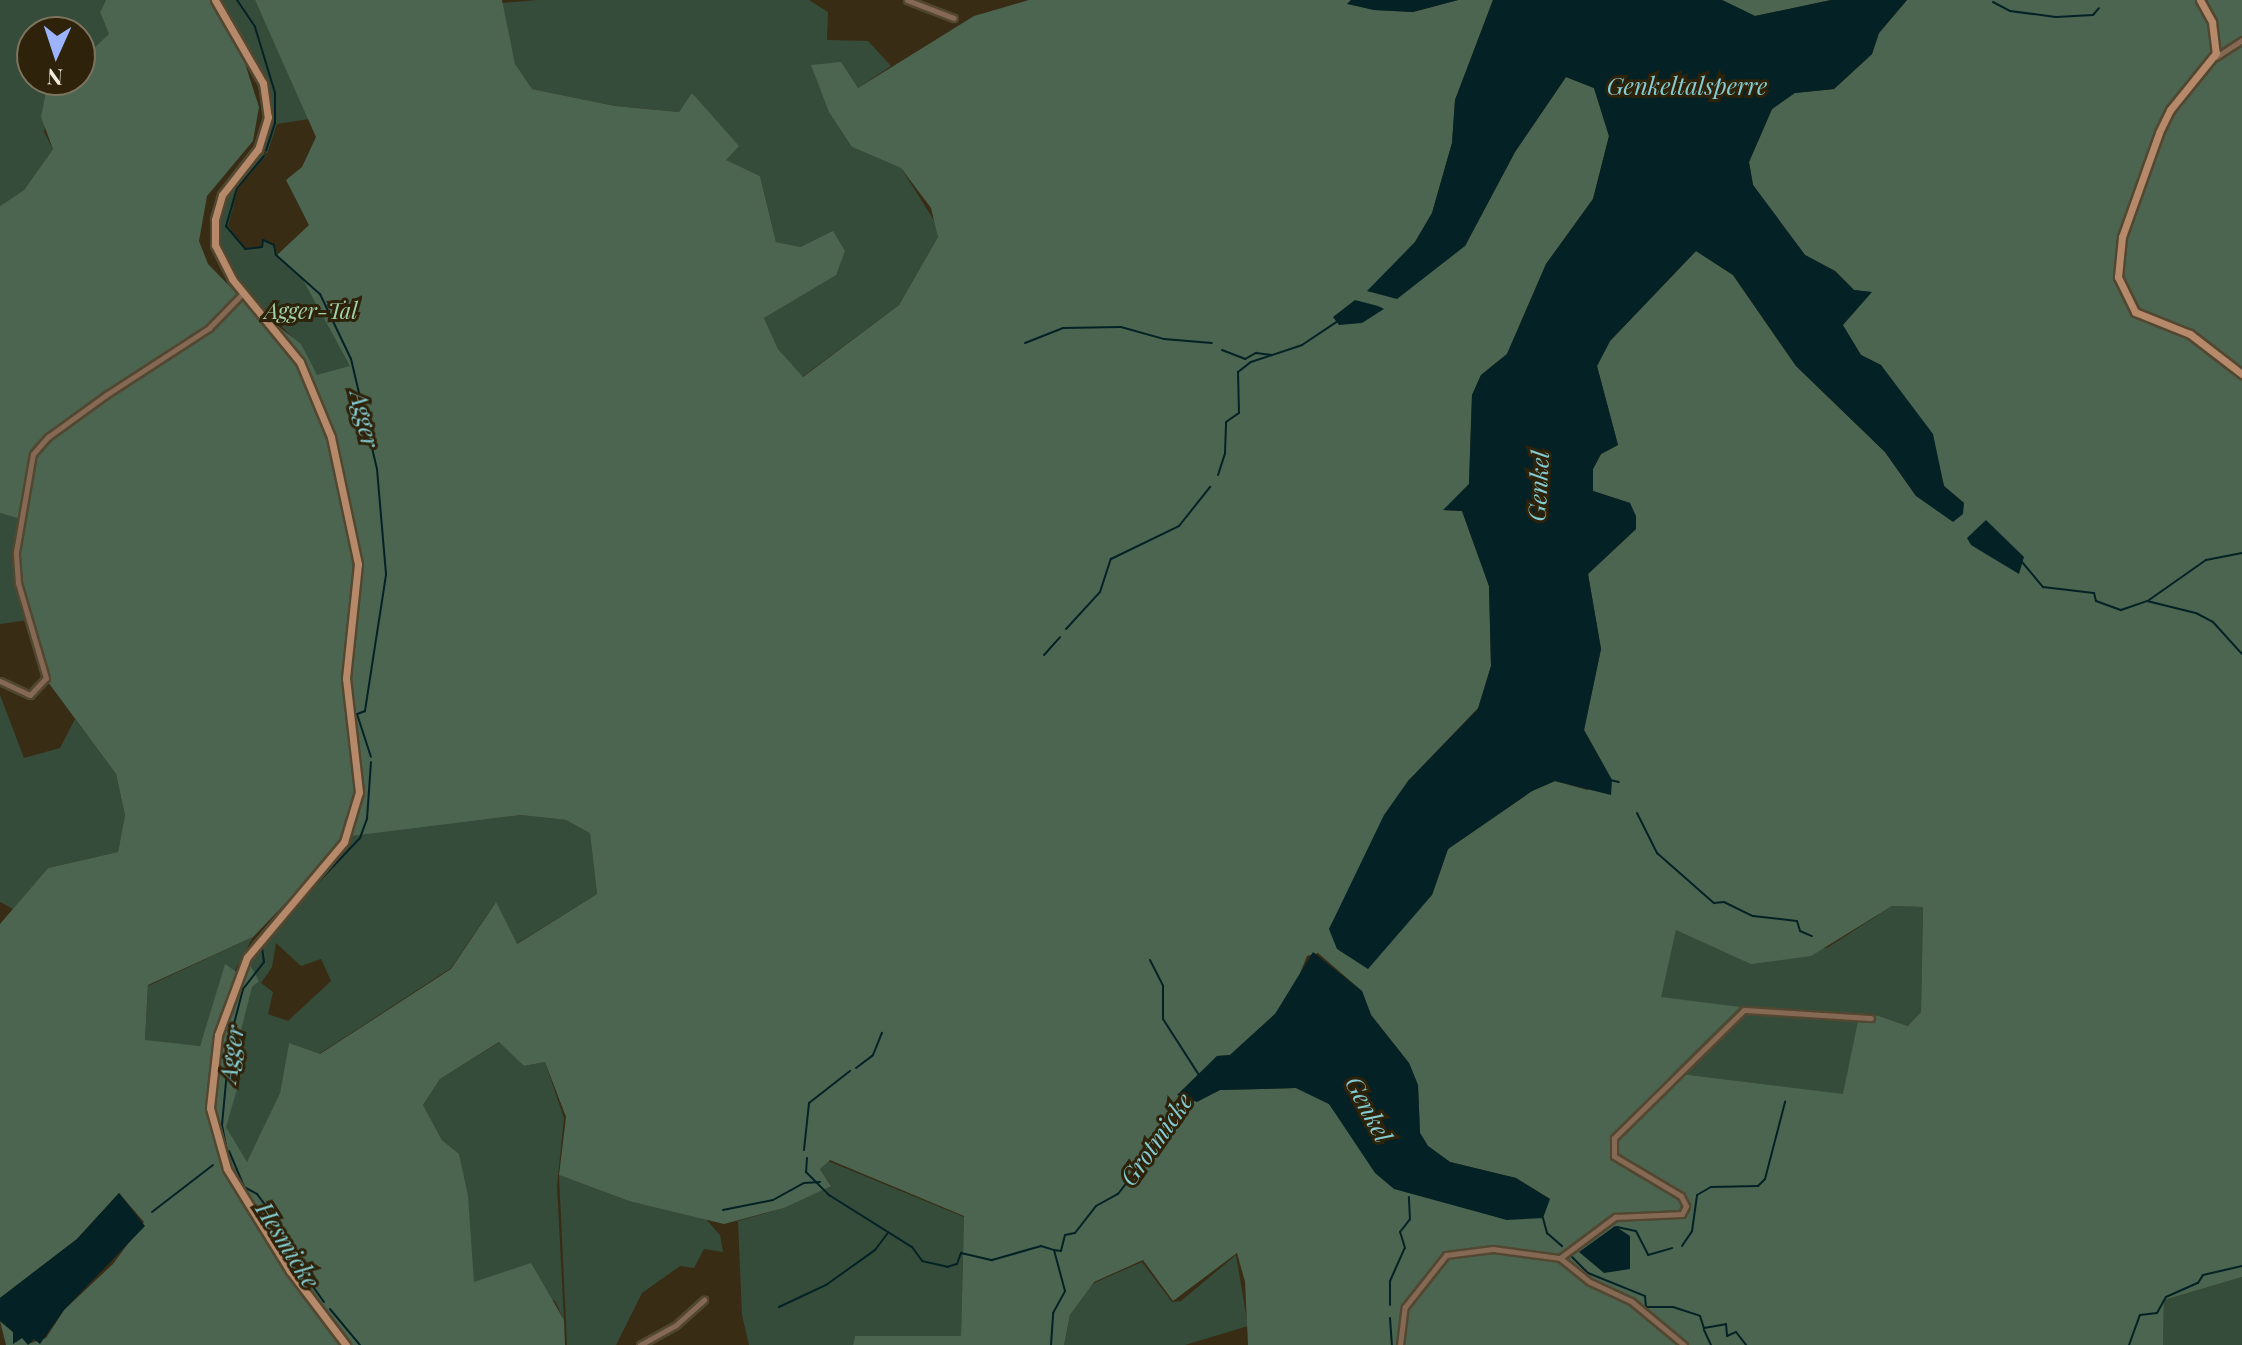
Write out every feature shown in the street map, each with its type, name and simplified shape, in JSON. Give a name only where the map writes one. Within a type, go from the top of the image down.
[{"type":"main road","points":[[215,0],[266,94],[266,128],[258,149],[228,184],[215,220],[219,257],[243,293],[289,346],[312,383],[337,460],[358,564],[346,678],[359,792],[344,842],[247,957],[218,1035],[210,1108],[227,1169],[297,1281],[346,1345]]},
{"type":"main road","points":[[2200,0],[2212,22],[2214,59],[2170,110],[2159,133],[2122,237],[2118,277],[2135,312],[2190,334],[2242,374]]},
{"type":"street","points":[[907,0],[954,18]]},
{"type":"street","points":[[2214,59],[2242,40]]},
{"type":"street","points":[[0,681],[30,695],[46,678],[18,583],[16,552],[33,454],[48,437],[209,328],[243,293]]},
{"type":"street","points":[[1560,1258],[1615,1217],[1682,1214],[1686,1206],[1681,1196],[1614,1156],[1614,1138],[1744,1010],[1871,1018]]},
{"type":"street","points":[[1400,1345],[1405,1307],[1446,1255],[1493,1249],[1560,1258],[1590,1282],[1631,1301],[1684,1345]]},
{"type":"street","points":[[640,1345],[695,1312],[704,1300]]},
{"type":"green space","points":[[0,0],[106,0],[100,12],[109,34],[96,46],[96,16],[16,16],[16,96],[49,96],[44,132],[53,149],[24,190],[0,206]]},
{"type":"green space","points":[[106,0],[210,0],[242,54],[259,107],[253,141],[207,196],[199,241],[208,264],[288,346],[306,385],[290,344],[270,320],[301,344],[317,375],[350,366],[302,278],[277,255],[309,225],[286,180],[302,167],[316,137],[255,0],[502,0],[515,64],[532,89],[615,106],[679,112],[692,93],[739,146],[726,160],[760,176],[776,242],[801,247],[833,231],[845,251],[836,275],[764,318],[778,349],[803,377],[899,305],[938,237],[931,208],[901,168],[852,147],[829,112],[811,65],[841,62],[858,88],[974,16],[1029,0],[1351,0],[1348,3],[1374,10],[1413,12],[1458,0],[1493,0],[1455,100],[1452,143],[1432,213],[1415,242],[1368,291],[1465,246],[1515,152],[1566,77],[1594,88],[1609,136],[1593,199],[1546,264],[1507,354],[1481,375],[1472,395],[1469,484],[1444,510],[1462,511],[1489,586],[1491,666],[1478,708],[1408,781],[1329,929],[1432,895],[1448,849],[1532,791],[1555,781],[1587,790],[1612,780],[1584,730],[1601,649],[1588,574],[1636,529],[1630,503],[1593,491],[1593,469],[1601,454],[1618,445],[1597,366],[1610,341],[1696,251],[1733,275],[1796,366],[1885,452],[1916,496],[1964,503],[1944,486],[1939,469],[1881,365],[1861,355],[1842,325],[1871,292],[1854,290],[1835,271],[1805,255],[1753,185],[1749,162],[1772,109],[1794,93],[1834,89],[1872,54],[1879,33],[1907,0],[2242,0],[2242,1277],[2164,1300],[2163,1345],[1248,1345],[1245,1282],[1237,1253],[1173,1301],[1143,1260],[1094,1282],[1070,1315],[1064,1345],[853,1345],[855,1336],[961,1336],[964,1216],[830,1160],[820,1169],[831,1186],[784,1208],[724,1224],[629,1201],[559,1175],[566,1117],[545,1062],[524,1066],[499,1042],[440,1079],[423,1105],[442,1140],[459,1154],[468,1196],[474,1282],[531,1263],[564,1320],[565,1345],[6,1345],[0,1321],[13,1332],[16,1342],[22,1337],[28,1344],[46,1338],[64,1310],[113,1264],[144,1222],[119,1193],[77,1239],[0,1298],[0,924],[48,868],[118,852],[125,815],[116,774],[48,682],[20,582],[21,519],[0,513],[0,206],[24,190],[53,149],[41,117],[45,96],[96,96],[96,46],[109,34],[100,12]],"holes":[[[521,815],[566,820],[590,833],[597,894],[517,944],[496,902],[451,969],[320,1054],[289,1043],[280,1093],[247,1162],[226,1127],[244,1065],[241,1030],[252,987],[259,981],[246,958],[238,973],[225,964],[200,1046],[145,1040],[148,985],[253,937],[350,836]],[[1892,906],[1923,907],[1921,1012],[1908,1026],[1876,1015],[1875,1020],[1858,1021],[1843,1094],[1673,1073],[1740,1007],[1661,997],[1676,930],[1751,964],[1811,956]],[[1318,953],[1362,991],[1371,1015],[1409,1063],[1418,1085],[1420,1133],[1428,1146],[1450,1162],[1516,1178],[1550,1199],[1507,1220],[1428,1196],[1346,1127],[1329,1104],[1296,1088],[1220,1090],[1197,1101],[1181,1095],[1217,1056],[1230,1055],[1275,1014],[1294,988],[1307,956]]]},
{"type":"green space","points":[[216,0],[255,0],[309,119],[277,124],[267,154],[263,149],[271,112],[269,92]]},
{"type":"green space","points":[[537,0],[809,0],[828,12],[827,40],[868,41],[891,66],[858,88],[852,147],[901,168],[937,225],[938,237],[899,305],[802,377],[778,349],[764,318],[836,274],[801,247],[776,242],[760,176],[725,160],[693,93],[679,112],[615,106],[532,89],[515,65],[502,3]]},
{"type":"green space","points":[[1722,0],[1831,0],[1755,16]]},
{"type":"green space","name":"Agger-Tal","points":[[261,151],[266,156],[238,188],[228,226],[245,248],[261,247],[262,239],[275,245],[277,255],[299,271],[358,347],[365,832],[521,815],[566,820],[590,832],[597,894],[516,944],[495,903],[451,968],[319,1054],[289,1044],[280,1093],[247,1163],[226,1127],[231,998],[254,949],[313,880],[319,378],[293,338],[232,275],[218,241],[224,199]],"holes":[[[276,943],[301,966],[321,959],[331,981],[288,1021],[268,1014],[273,992],[261,983],[272,967]]]},
{"type":"green space","points":[[0,513],[19,518],[14,553],[28,620],[0,624]]},
{"type":"green space","points":[[0,695],[24,758],[60,748],[75,719],[116,774],[125,815],[118,852],[48,868],[13,909],[0,902]]},
{"type":"green space","points":[[1892,906],[1923,907],[1921,1012],[1909,1026],[1876,1015],[1844,1095],[1673,1073],[1660,997],[1676,929],[1827,948]]},
{"type":"green space","points":[[253,937],[234,972],[225,965],[200,1046],[145,1041],[148,986]]},
{"type":"green space","points":[[500,1042],[524,1066],[545,1062],[564,1118],[557,1186],[564,1320],[555,1301],[474,1282],[459,1154],[442,1140],[423,1105],[440,1079]]},
{"type":"green space","points":[[828,1161],[964,1217],[961,1336],[855,1336],[853,1345],[749,1345],[742,1315],[738,1221],[784,1208],[831,1185],[820,1169]]},
{"type":"green space","points":[[559,1175],[629,1201],[704,1217],[720,1235],[723,1252],[704,1249],[694,1268],[680,1266],[642,1293],[616,1345],[567,1345]]},
{"type":"green space","points":[[1236,1255],[1248,1326],[1185,1345],[1064,1345],[1070,1315],[1092,1284],[1142,1262],[1172,1302],[1181,1301]]},
{"type":"green space","points":[[2242,1277],[2242,1345],[2163,1345],[2164,1300]]},
{"type":"water","points":[[1351,0],[1458,0],[1413,12],[1374,10],[1347,4]]},
{"type":"water","name":"Genkeltalsperre","points":[[1493,0],[1722,0],[1755,16],[1831,0],[1907,0],[1879,33],[1872,54],[1834,89],[1795,93],[1772,109],[1749,162],[1753,185],[1805,255],[1835,271],[1854,290],[1872,292],[1843,325],[1861,355],[1881,365],[1933,434],[1944,486],[1964,503],[1963,514],[1953,522],[1916,496],[1885,452],[1796,366],[1733,275],[1696,251],[1610,341],[1597,366],[1618,445],[1601,454],[1593,469],[1593,491],[1630,503],[1636,516],[1636,529],[1588,574],[1601,649],[1584,730],[1612,780],[1611,795],[1555,781],[1532,791],[1448,849],[1432,895],[1368,969],[1337,949],[1329,929],[1384,815],[1408,781],[1478,709],[1491,666],[1489,586],[1462,511],[1443,510],[1469,484],[1472,395],[1481,375],[1507,354],[1546,264],[1593,199],[1609,136],[1594,88],[1566,77],[1515,152],[1465,246],[1397,299],[1367,291],[1415,242],[1432,213],[1452,143],[1455,100]]},
{"type":"water","points":[[1355,300],[1384,309],[1362,323],[1339,325],[1333,317]]},
{"type":"water","points":[[1986,520],[2024,557],[2019,574],[1971,545],[1967,538]]},
{"type":"water","points":[[1313,952],[1362,991],[1371,1015],[1409,1063],[1418,1085],[1420,1133],[1428,1146],[1450,1162],[1516,1178],[1550,1199],[1543,1218],[1507,1220],[1394,1189],[1375,1173],[1329,1104],[1296,1088],[1220,1090],[1197,1102],[1177,1095],[1217,1056],[1230,1055],[1275,1014]]},
{"type":"water","points":[[119,1193],[145,1226],[64,1310],[40,1344],[34,1339],[28,1345],[22,1338],[13,1344],[13,1332],[0,1321],[0,1298],[77,1239]]},
{"type":"water","points":[[1615,1226],[1630,1236],[1630,1269],[1604,1273],[1579,1252]]},
{"type":"waterway","name":"Agger","points":[[237,0],[255,27],[275,93],[275,123],[266,151]]},
{"type":"waterway","points":[[1993,2],[2010,11],[2056,17],[2093,15],[2099,8]]},
{"type":"waterway","name":"Agger","points":[[264,156],[237,188],[226,226],[245,249],[262,247],[263,240],[274,245],[276,255],[320,294],[351,359],[377,469],[386,575],[365,711],[357,714],[371,757]]},
{"type":"waterway","points":[[1218,475],[1225,453],[1226,422],[1239,413],[1238,372],[1251,362],[1302,345],[1338,321]]},
{"type":"waterway","points":[[1025,343],[1063,328],[1121,327],[1164,339],[1212,343]]},
{"type":"waterway","points":[[1222,350],[1245,359],[1256,353],[1272,355]]},
{"type":"waterway","points":[[1066,629],[1100,592],[1111,559],[1179,526],[1210,487]]},
{"type":"waterway","points":[[2149,600],[2206,560],[2242,553]]},
{"type":"waterway","points":[[2022,562],[2043,587],[2094,593],[2096,601],[2121,610],[2147,601],[2196,613],[2213,622],[2242,654]]},
{"type":"waterway","points":[[1044,655],[1060,637]]},
{"type":"waterway","name":"Agger","points":[[284,918],[360,838],[367,819],[371,762]]},
{"type":"waterway","points":[[1610,780],[1619,782]]},
{"type":"waterway","points":[[1637,813],[1657,853],[1714,903],[1724,902],[1753,916],[1797,921],[1800,931],[1812,936]]},
{"type":"waterway","name":"Agger","points":[[227,1151],[222,1125],[230,1039],[243,989],[264,962],[262,947],[280,923]]},
{"type":"waterway","points":[[1150,960],[1163,986],[1163,1019],[1199,1075]]},
{"type":"waterway","points":[[856,1068],[873,1055],[882,1033]]},
{"type":"waterway","points":[[804,1150],[809,1103],[850,1071]]},
{"type":"waterway","name":"Grotmicke","points":[[1051,1345],[1053,1313],[1065,1291],[1054,1250],[1061,1251],[1065,1235],[1075,1233],[1096,1206],[1118,1194],[1170,1126],[1172,1108],[1182,1094]]},
{"type":"waterway","points":[[1682,1246],[1692,1231],[1697,1195],[1711,1187],[1758,1186],[1765,1179],[1785,1102]]},
{"type":"waterway","name":"Hesmicke","points":[[229,1151],[244,1187],[257,1194],[278,1222],[299,1267],[324,1302]]},
{"type":"waterway","points":[[807,1158],[806,1172],[829,1195],[912,1247],[922,1261],[947,1267],[957,1264],[961,1253],[992,1260],[1041,1246],[1054,1250]]},
{"type":"waterway","name":"Agger","points":[[152,1212],[213,1165]]},
{"type":"waterway","points":[[723,1210],[773,1200],[804,1183],[820,1182]]},
{"type":"waterway","points":[[1390,1305],[1390,1281],[1405,1248],[1400,1232],[1410,1219],[1409,1197]]},
{"type":"waterway","name":"Genkel","points":[[1543,1218],[1547,1233],[1562,1246]]},
{"type":"waterway","points":[[1617,1227],[1636,1231],[1648,1255],[1672,1248]]},
{"type":"waterway","points":[[779,1307],[826,1285],[875,1250],[888,1233]]},
{"type":"waterway","name":"Genkel","points":[[1571,1256],[1588,1273],[1645,1296],[1646,1307],[1673,1307],[1700,1316],[1704,1328],[1726,1324],[1727,1336],[1736,1332],[1746,1345]]},
{"type":"waterway","points":[[2129,1345],[2140,1315],[2157,1313],[2166,1297],[2198,1283],[2203,1275],[2242,1266]]},
{"type":"waterway","name":"Hesmicke","points":[[330,1309],[360,1345]]},
{"type":"waterway","points":[[1390,1318],[1392,1345]]},
{"type":"waterway","points":[[1704,1330],[1711,1345]]}]
